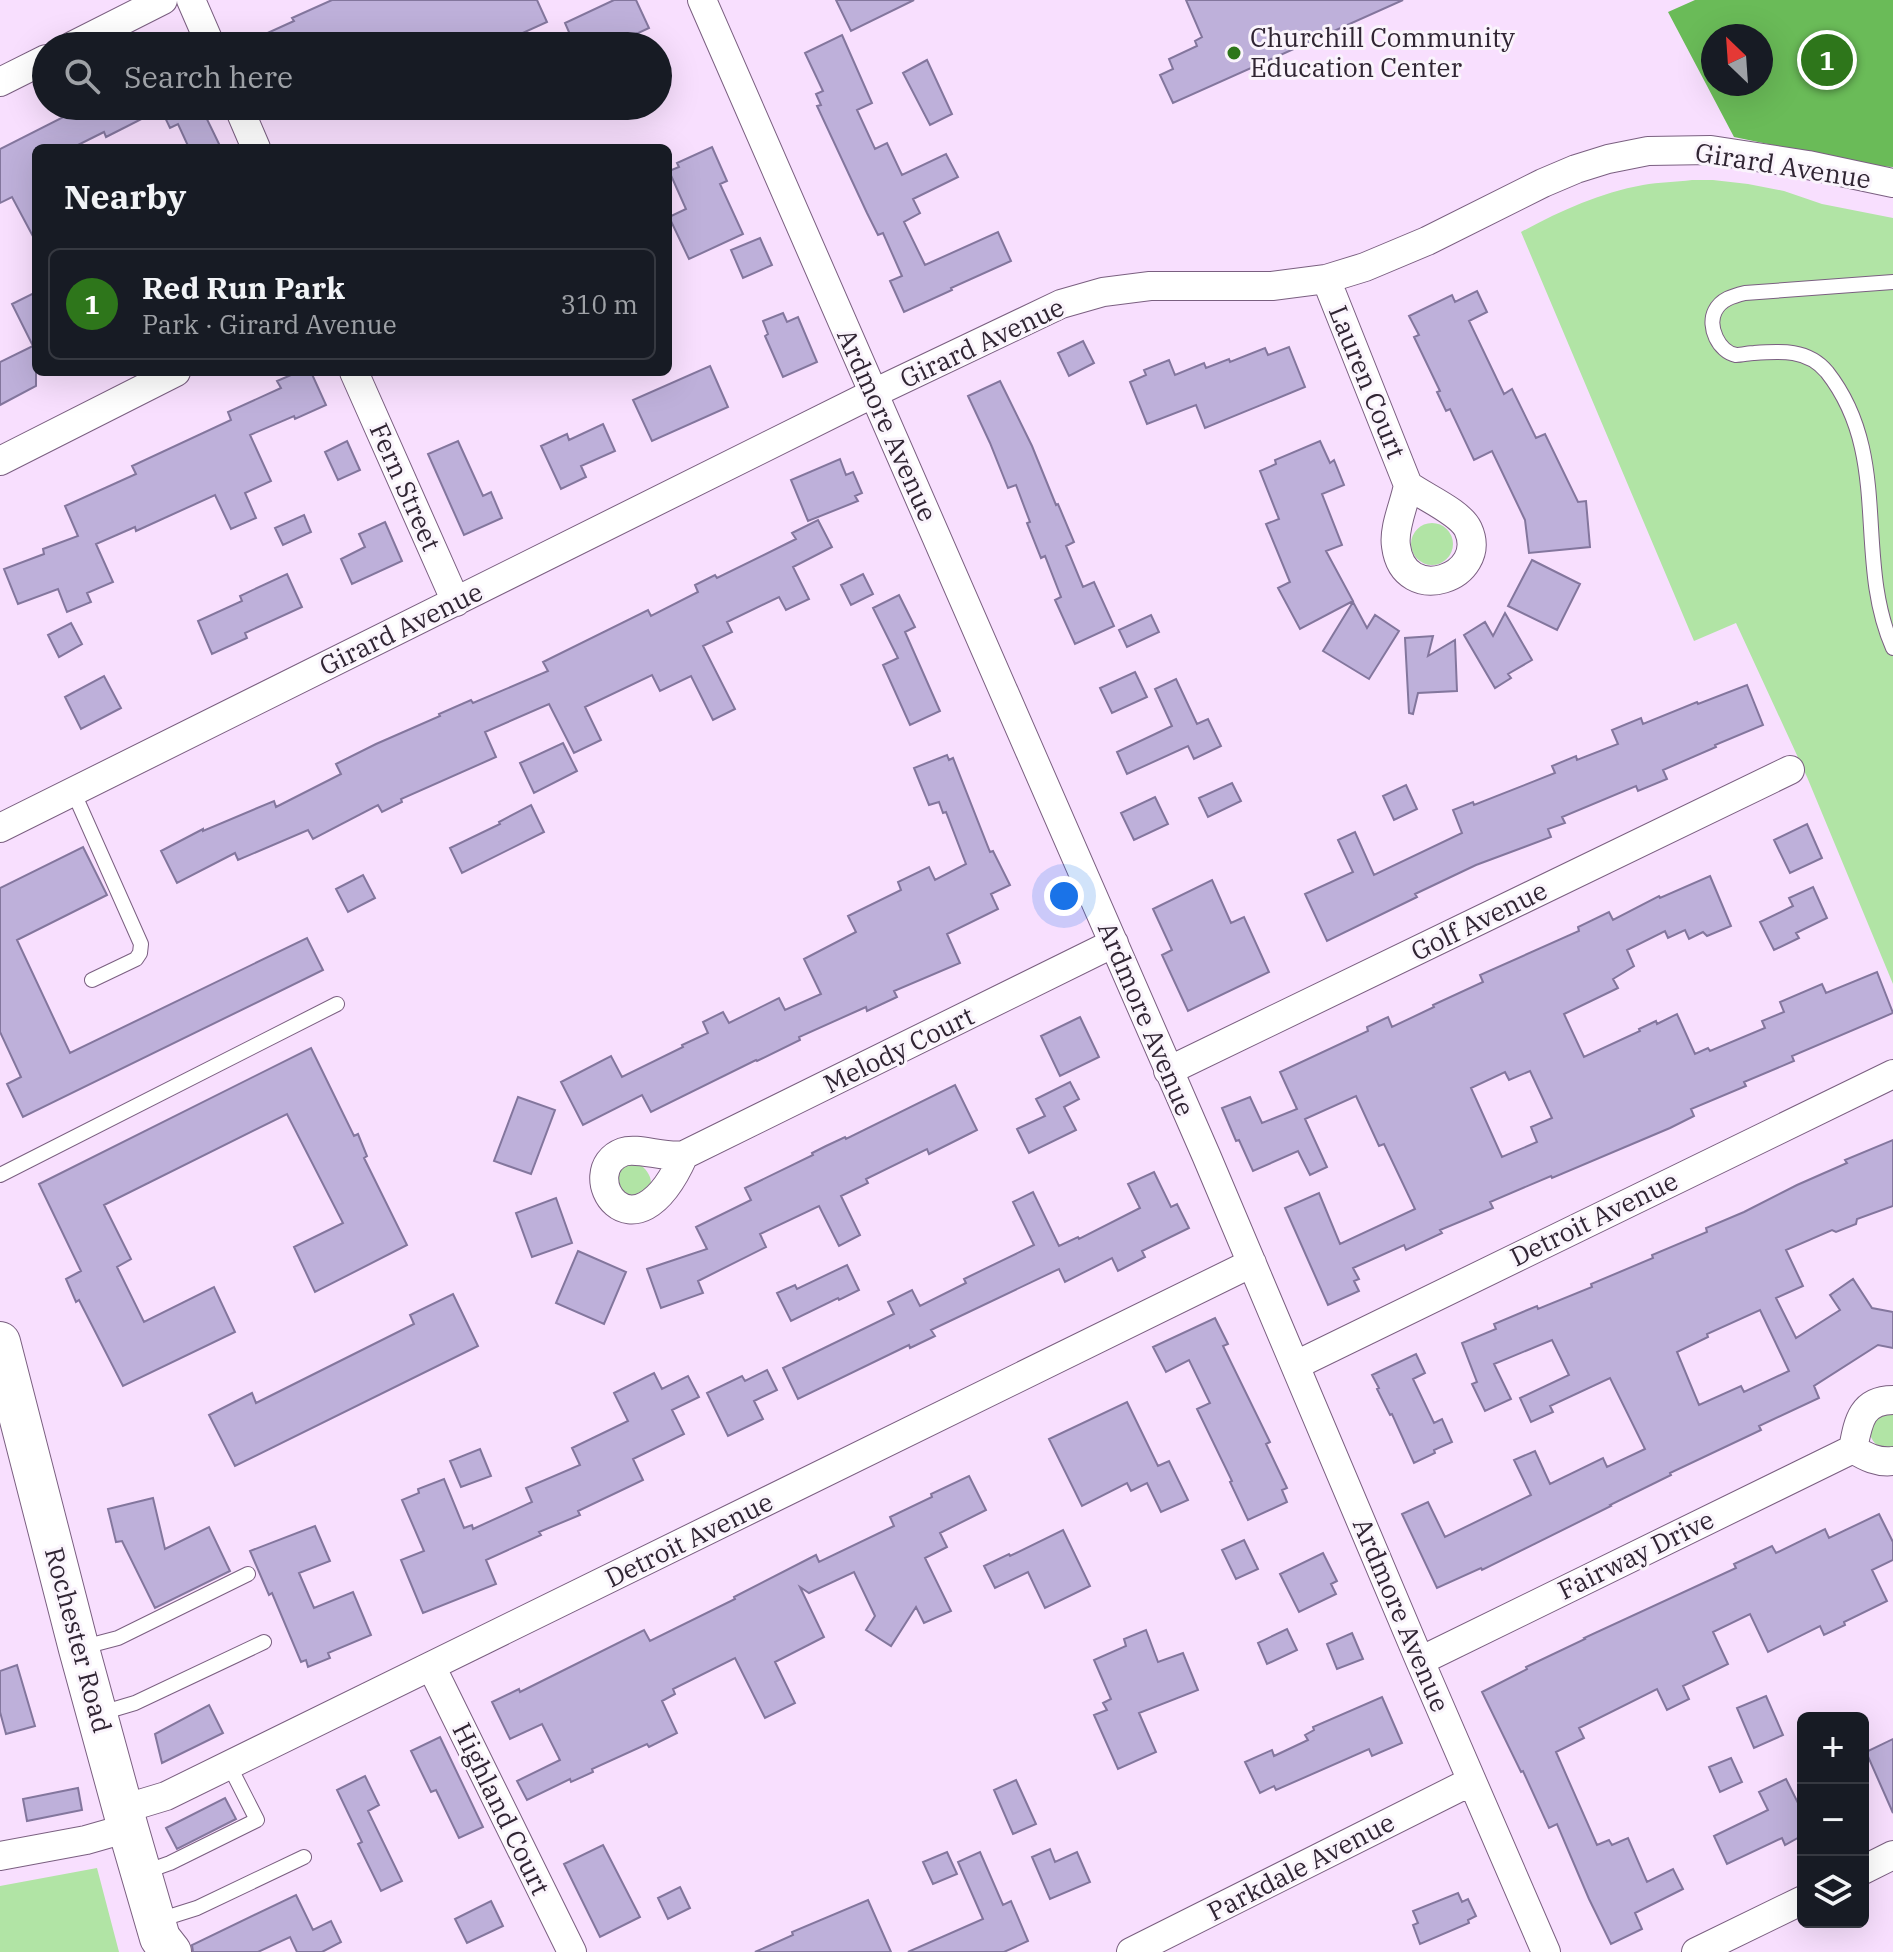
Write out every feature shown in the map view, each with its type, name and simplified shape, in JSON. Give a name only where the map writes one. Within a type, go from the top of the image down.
[{"type":"main road","name":"Rochester Road","points":[[0,1342],[79,1649],[161,1941]]},
{"type":"street","points":[[100,32],[163,0]]},
{"type":"street","points":[[191,0],[205,32]]},
{"type":"street","name":"Ardmore Avenue","points":[[702,0],[1114,943],[1546,1952]]},
{"type":"street","points":[[0,82],[32,66]]},
{"type":"street","points":[[244,120],[254,144]]},
{"type":"street","name":"Girard Avenue","points":[[0,828],[874,393],[1061,304],[1103,292],[1150,286],[1272,286],[1326,279],[1365,267],[1427,241],[1576,169],[1648,151],[1711,150],[1808,165],[1893,183]]},
{"type":"street","name":"Lauren Court","points":[[1326,279],[1408,485]]},
{"type":"street","points":[[0,461],[168,376]]},
{"type":"street","name":"Fern Street","points":[[356,376],[456,602]]},
{"type":"street","name":"Golf Avenue","points":[[1168,1071],[1790,770]]},
{"type":"street","name":"Melody Court","points":[[684,1155],[1114,943]]},
{"type":"street","name":"Detroit Avenue","points":[[1296,1365],[1893,1074]]},
{"type":"street","name":"Detroit Avenue","points":[[0,1856],[86,1840],[166,1796],[1252,1263]]},
{"type":"street","points":[[1893,1400],[1878,1401],[1868,1407],[1860,1417],[1853,1449],[1867,1458],[1893,1461]]},
{"type":"street","name":"Fairway Drive","points":[[1420,1661],[1853,1449]]},
{"type":"street","name":"Highland Court","points":[[431,1666],[572,1952]]},
{"type":"street","name":"Parkdale Avenue","points":[[1131,1952],[1472,1781]]},
{"type":"street","points":[[1869,1867],[1893,1855]]},
{"type":"street","points":[[1696,1952],[1797,1903]]},
{"type":"lane","points":[[1893,282],[1745,293],[1726,299],[1714,312],[1713,330],[1721,348],[1735,355],[1781,351],[1806,355],[1825,370],[1839,390],[1855,419],[1865,458],[1875,583],[1893,648]]},
{"type":"lane","points":[[73,791],[141,944],[136,959],[92,980]]},
{"type":"lane","points":[[0,1175],[337,1004]]},
{"type":"lane","points":[[79,1649],[118,1638],[248,1574]]},
{"type":"lane","points":[[97,1714],[135,1703],[264,1642]]},
{"type":"lane","points":[[141,1873],[170,1863],[257,1820],[229,1765]]},
{"type":"lane","points":[[161,1941],[197,1908],[304,1857]]},
{"type":"green space","points":[[1695,0],[1893,0],[1893,167],[1734,137],[1712,96],[1773,96],[1773,24],[1701,24],[1701,74],[1668,12]]},
{"type":"green space","points":[[1692,180],[1748,184],[1784,191],[1822,204],[1893,218],[1893,984],[1807,777],[1736,623],[1694,641],[1521,232],[1565,210],[1627,188]]},
{"type":"green space","points":[[1432,523],[1447,529],[1453,544],[1447,559],[1432,565],[1417,559],[1411,544],[1417,529]]},
{"type":"green space","points":[[639,1164],[649,1174],[650,1187],[642,1194],[628,1196],[617,1186],[619,1171],[624,1165]]},
{"type":"green space","points":[[1893,1412],[1893,1449],[1881,1447],[1869,1432],[1878,1415]]},
{"type":"green space","points":[[97,1868],[119,1952],[0,1952],[0,1886]]},
{"type":"building","points":[[332,0],[537,0],[547,22],[525,32],[270,32],[294,21],[292,18]]},
{"type":"building","points":[[614,0],[636,0],[649,28],[640,32],[569,32],[565,23]]},
{"type":"building","points":[[836,0],[914,0],[851,31]]},
{"type":"building","name":"Churchill Community Education Center","points":[[1186,0],[1403,0],[1173,103],[1160,75],[1173,69],[1169,59],[1197,46],[1195,41],[1202,37]]},
{"type":"building","points":[[842,35],[872,103],[857,110],[875,149],[887,143],[902,175],[946,154],[958,177],[913,199],[920,213],[904,222],[925,265],[998,232],[1011,261],[904,312],[890,281],[902,276],[883,233],[878,235],[867,213],[817,106],[821,105],[816,94],[823,91],[805,53]]},
{"type":"building","points":[[927,60],[952,114],[930,125],[903,73]]},
{"type":"building","points":[[57,120],[139,120],[106,137],[104,132],[80,144],[32,144],[32,234],[12,197],[0,203],[0,149]]},
{"type":"building","points":[[166,120],[207,120],[219,144],[187,144],[178,124],[170,128]]},
{"type":"building","points":[[712,147],[727,181],[720,184],[743,234],[689,259],[672,223],[672,216],[686,209],[672,178],[672,170],[679,167],[677,163]]},
{"type":"building","points":[[760,238],[772,265],[743,278],[731,250]]},
{"type":"building","points":[[1477,291],[1487,312],[1469,321],[1504,394],[1512,389],[1536,438],[1545,434],[1578,502],[1586,501],[1590,547],[1529,553],[1525,520],[1492,451],[1474,460],[1450,409],[1446,411],[1437,392],[1440,391],[1414,337],[1419,335],[1409,316],[1452,295],[1455,302]]},
{"type":"building","points":[[32,294],[32,344],[12,304]]},
{"type":"building","points":[[783,313],[787,322],[798,317],[817,362],[783,377],[765,336],[768,334],[763,321]]},
{"type":"building","points":[[1083,341],[1094,363],[1069,376],[1058,353]]},
{"type":"building","points":[[32,346],[32,376],[36,376],[36,386],[0,405],[0,362]]},
{"type":"building","points":[[1289,347],[1305,387],[1205,428],[1196,405],[1147,424],[1130,382],[1146,375],[1144,370],[1169,360],[1175,375],[1204,363],[1206,368],[1229,359],[1230,362],[1265,348],[1268,355]]},
{"type":"building","points":[[710,366],[728,407],[652,441],[633,400]]},
{"type":"building","points":[[289,376],[313,376],[326,405],[250,435],[271,481],[245,493],[256,518],[231,529],[215,495],[136,531],[135,527],[96,544],[113,582],[87,593],[91,602],[67,612],[58,589],[18,604],[4,569],[44,554],[43,549],[78,536],[65,506],[136,474],[132,466],[231,420],[228,412],[281,388],[277,381]]},
{"type":"building","points":[[1000,381],[1074,542],[1066,546],[1083,587],[1094,582],[1114,626],[1075,644],[1055,600],[1061,597],[1045,556],[1041,558],[1016,485],[1008,488],[968,396]]},
{"type":"building","points":[[603,424],[615,451],[581,466],[586,477],[561,489],[541,446],[567,434],[569,440]]},
{"type":"building","points":[[347,441],[360,470],[338,480],[325,452]]},
{"type":"building","points":[[458,441],[483,496],[491,492],[502,518],[464,535],[428,454]]},
{"type":"building","points":[[1320,441],[1330,463],[1334,460],[1344,485],[1322,494],[1342,545],[1326,551],[1353,601],[1300,629],[1278,588],[1290,582],[1266,524],[1279,519],[1260,471],[1276,464],[1275,460]]},
{"type":"building","points":[[840,459],[846,475],[853,472],[862,493],[855,496],[858,501],[808,521],[791,480]]},
{"type":"building","points":[[304,515],[311,532],[283,545],[275,528]]},
{"type":"building","points":[[818,520],[832,547],[793,567],[809,599],[786,610],[779,597],[727,622],[732,632],[703,646],[735,709],[713,720],[691,676],[660,691],[652,675],[585,707],[601,740],[574,753],[549,704],[485,732],[496,757],[401,799],[402,802],[382,812],[378,805],[313,839],[308,830],[238,860],[235,853],[177,883],[161,851],[203,829],[274,801],[276,807],[341,774],[336,764],[376,744],[471,700],[473,703],[548,671],[543,662],[648,610],[651,616],[698,592],[695,585],[715,575],[717,578],[796,539],[792,533]]},
{"type":"building","points":[[385,522],[402,561],[352,584],[341,559],[365,547],[359,534]]},
{"type":"building","points":[[1532,560],[1580,584],[1557,630],[1508,606]]},
{"type":"building","points":[[287,574],[302,607],[245,633],[247,638],[212,654],[198,621],[242,601],[240,596]]},
{"type":"building","points":[[863,574],[873,594],[851,605],[841,585]]},
{"type":"building","points":[[899,595],[915,627],[905,632],[940,711],[910,725],[883,665],[898,658],[873,608]]},
{"type":"building","points":[[1353,602],[1367,628],[1375,615],[1399,631],[1369,679],[1323,651]]},
{"type":"building","points":[[1505,613],[1532,660],[1508,674],[1511,678],[1495,688],[1464,635],[1485,622],[1493,636]]},
{"type":"building","points":[[1151,615],[1159,632],[1127,647],[1119,630]]},
{"type":"building","points":[[71,623],[82,644],[59,657],[48,635]]},
{"type":"building","points":[[1433,636],[1428,656],[1455,640],[1457,691],[1418,693],[1413,714],[1409,713],[1405,638]]},
{"type":"building","points":[[1135,672],[1147,697],[1112,713],[1100,688]]},
{"type":"building","points":[[104,676],[121,708],[81,729],[65,697]]},
{"type":"building","points":[[1176,679],[1197,724],[1208,719],[1221,746],[1194,759],[1188,746],[1127,774],[1117,752],[1172,726],[1155,689]]},
{"type":"building","points":[[1747,685],[1763,725],[1663,770],[1667,779],[1638,791],[1636,786],[1562,817],[1565,823],[1548,829],[1551,837],[1476,865],[1327,941],[1305,894],[1353,872],[1338,840],[1355,832],[1374,875],[1462,833],[1453,810],[1473,802],[1474,805],[1555,773],[1552,766],[1576,756],[1577,760],[1618,744],[1612,730],[1641,718],[1643,724]]},
{"type":"building","points":[[563,743],[577,771],[534,793],[520,763]]},
{"type":"building","points":[[947,755],[949,760],[953,758],[990,852],[993,851],[1010,885],[991,894],[998,909],[947,934],[960,963],[894,991],[897,997],[867,1011],[866,1007],[799,1037],[800,1040],[651,1112],[642,1095],[583,1125],[561,1082],[611,1056],[622,1077],[708,1033],[703,1022],[723,1012],[729,1023],[779,998],[785,1010],[821,994],[804,959],[856,932],[848,916],[901,890],[898,882],[929,867],[935,880],[966,864],[946,812],[943,813],[939,802],[929,805],[914,768]]},
{"type":"building","points":[[1232,783],[1241,801],[1208,817],[1199,798]]},
{"type":"building","points":[[1406,785],[1417,809],[1394,820],[1383,796]]},
{"type":"building","points":[[1155,797],[1168,824],[1134,840],[1121,813]]},
{"type":"building","points":[[531,805],[544,832],[462,873],[450,848]]},
{"type":"building","points":[[1807,824],[1822,858],[1790,873],[1774,840]]},
{"type":"building","points":[[83,847],[107,895],[17,940],[70,1053],[307,938],[323,970],[23,1117],[7,1084],[21,1077],[0,1032],[0,888]]},
{"type":"building","points":[[363,875],[375,898],[348,912],[336,889]]},
{"type":"building","points":[[1710,876],[1731,926],[1707,936],[1703,932],[1689,939],[1685,930],[1668,938],[1665,931],[1627,950],[1634,966],[1613,979],[1618,988],[1564,1014],[1584,1057],[1656,1021],[1657,1024],[1677,1014],[1695,1054],[1708,1048],[1710,1051],[1765,1028],[1762,1021],[1784,1012],[1780,1002],[1822,984],[1826,993],[1877,972],[1893,1013],[1792,1056],[1794,1061],[1691,1109],[1694,1116],[1670,1128],[1490,1202],[1493,1208],[1440,1230],[1442,1233],[1406,1250],[1404,1245],[1353,1268],[1359,1279],[1354,1281],[1359,1291],[1328,1305],[1285,1208],[1319,1193],[1340,1244],[1415,1209],[1384,1144],[1379,1146],[1356,1096],[1305,1119],[1327,1167],[1310,1175],[1298,1151],[1253,1171],[1222,1108],[1250,1097],[1262,1123],[1297,1109],[1280,1072],[1368,1031],[1367,1027],[1388,1017],[1392,1027],[1434,1007],[1483,982],[1480,975],[1579,931],[1578,927],[1609,912],[1613,920]],"holes":[[[1530,1071],[1552,1118],[1531,1127],[1537,1142],[1502,1157],[1471,1088],[1505,1072],[1509,1080]]]},
{"type":"building","points":[[1212,880],[1231,923],[1244,917],[1269,972],[1188,1011],[1162,955],[1172,950],[1153,909]]},
{"type":"building","points":[[1813,887],[1827,918],[1796,933],[1799,938],[1774,950],[1760,922],[1793,906],[1789,898]]},
{"type":"building","points":[[1080,1017],[1099,1057],[1060,1076],[1041,1036]]},
{"type":"building","points":[[311,1048],[354,1136],[358,1134],[367,1156],[364,1158],[407,1245],[315,1292],[294,1247],[343,1223],[287,1114],[104,1205],[131,1259],[117,1267],[144,1322],[214,1287],[235,1332],[123,1386],[66,1279],[81,1271],[39,1184]]},
{"type":"building","points":[[1070,1082],[1079,1099],[1064,1107],[1076,1130],[1029,1153],[1017,1129],[1045,1116],[1036,1099]]},
{"type":"building","points":[[955,1085],[977,1130],[929,1154],[927,1149],[866,1179],[868,1183],[841,1196],[860,1235],[839,1246],[819,1206],[760,1234],[766,1247],[698,1281],[703,1293],[661,1308],[647,1269],[707,1249],[696,1227],[751,1200],[745,1188]]},
{"type":"building","points":[[518,1097],[555,1110],[531,1174],[494,1161]]},
{"type":"building","points":[[1893,1140],[1893,1206],[1857,1219],[1856,1224],[1836,1232],[1832,1230],[1786,1250],[1803,1286],[1776,1298],[1796,1338],[1840,1310],[1830,1295],[1853,1279],[1872,1308],[1893,1312],[1893,1348],[1878,1345],[1814,1386],[1819,1398],[1759,1426],[1761,1430],[1482,1570],[1437,1588],[1402,1514],[1428,1502],[1445,1537],[1531,1495],[1514,1460],[1535,1451],[1550,1484],[1603,1458],[1607,1467],[1645,1449],[1610,1378],[1550,1406],[1553,1412],[1531,1422],[1520,1398],[1569,1375],[1552,1340],[1494,1364],[1511,1399],[1485,1411],[1472,1384],[1477,1382],[1462,1343],[1496,1329],[1494,1324],[1592,1287],[1591,1284],[1653,1258],[1652,1255],[1707,1232],[1706,1228],[1847,1163],[1845,1160]],"holes":[[[1760,1310],[1789,1371],[1744,1392],[1741,1386],[1699,1405],[1677,1352],[1708,1337],[1707,1334]]]},
{"type":"building","points":[[1154,1172],[1171,1207],[1177,1204],[1189,1228],[1142,1251],[1145,1257],[1118,1271],[1112,1258],[1065,1282],[1059,1269],[931,1330],[935,1336],[910,1348],[909,1345],[798,1399],[783,1368],[894,1314],[888,1302],[912,1290],[920,1306],[966,1283],[964,1279],[1034,1245],[1013,1202],[1033,1192],[1059,1246],[1140,1208],[1128,1184]]},
{"type":"building","points":[[556,1198],[572,1243],[532,1257],[516,1213]]},
{"type":"building","points":[[578,1251],[626,1272],[604,1324],[556,1303]]},
{"type":"building","points":[[847,1265],[859,1290],[791,1321],[777,1293],[795,1285],[797,1289]]},
{"type":"building","points":[[453,1294],[478,1346],[235,1466],[209,1415],[252,1393],[256,1403],[414,1324],[410,1315]]},
{"type":"building","points":[[1215,1318],[1228,1344],[1223,1346],[1270,1442],[1266,1444],[1287,1488],[1282,1490],[1287,1502],[1248,1520],[1197,1409],[1210,1403],[1189,1360],[1166,1372],[1153,1347]]},
{"type":"building","points":[[1416,1354],[1425,1373],[1413,1379],[1434,1423],[1442,1419],[1452,1442],[1414,1463],[1372,1375]]},
{"type":"building","points":[[767,1370],[777,1390],[754,1401],[763,1419],[728,1436],[707,1393],[742,1376],[745,1381]]},
{"type":"building","points":[[654,1373],[662,1389],[688,1376],[699,1397],[672,1410],[684,1434],[633,1459],[643,1480],[578,1511],[580,1515],[539,1532],[541,1535],[486,1560],[496,1584],[423,1613],[401,1560],[424,1551],[402,1500],[419,1493],[418,1489],[444,1479],[464,1528],[472,1525],[473,1529],[532,1502],[526,1488],[580,1465],[572,1448],[628,1421],[614,1393]]},
{"type":"building","points":[[1127,1402],[1158,1466],[1169,1461],[1188,1500],[1161,1512],[1147,1483],[1131,1491],[1127,1483],[1082,1506],[1049,1439]]},
{"type":"building","points":[[480,1449],[491,1476],[461,1487],[450,1461]]},
{"type":"building","points":[[969,1476],[986,1510],[940,1533],[947,1547],[925,1558],[951,1611],[924,1623],[916,1607],[891,1646],[866,1630],[875,1616],[854,1572],[809,1593],[800,1587],[824,1637],[775,1662],[795,1703],[765,1718],[735,1658],[673,1689],[675,1694],[662,1701],[677,1733],[527,1800],[517,1781],[560,1760],[542,1724],[510,1739],[492,1702],[519,1689],[520,1692],[644,1630],[650,1641],[816,1555],[819,1562],[894,1526],[890,1517]]},
{"type":"building","points":[[153,1498],[165,1549],[209,1527],[230,1571],[155,1608],[122,1541],[116,1542],[108,1509]]},
{"type":"building","points":[[1879,1514],[1893,1542],[1893,1560],[1872,1570],[1887,1601],[1824,1635],[1820,1626],[1768,1652],[1750,1614],[1713,1632],[1728,1664],[1683,1686],[1689,1699],[1667,1710],[1657,1689],[1579,1728],[1584,1738],[1556,1752],[1597,1845],[1609,1840],[1612,1845],[1628,1838],[1647,1882],[1673,1869],[1683,1889],[1635,1913],[1642,1929],[1611,1944],[1557,1824],[1549,1828],[1482,1692],[1584,1638],[1736,1568],[1734,1564],[1772,1546],[1776,1553],[1825,1529],[1829,1538]]},
{"type":"building","points":[[315,1526],[330,1561],[299,1573],[314,1608],[353,1592],[371,1635],[328,1653],[330,1658],[308,1667],[306,1660],[301,1662],[272,1593],[269,1595],[250,1551]]},
{"type":"building","points":[[1063,1530],[1090,1586],[1045,1608],[1028,1572],[995,1588],[984,1566]]},
{"type":"building","points":[[1244,1540],[1258,1569],[1236,1579],[1222,1550]]},
{"type":"building","points":[[1323,1553],[1337,1581],[1331,1584],[1336,1594],[1299,1612],[1280,1574]]},
{"type":"building","points":[[1287,1629],[1297,1650],[1267,1664],[1258,1643]]},
{"type":"building","points":[[1146,1630],[1158,1662],[1183,1653],[1198,1690],[1139,1713],[1156,1752],[1118,1769],[1094,1715],[1107,1710],[1103,1703],[1111,1699],[1094,1660],[1126,1646],[1124,1639]]},
{"type":"building","points":[[1352,1633],[1363,1659],[1337,1669],[1327,1644]]},
{"type":"building","points":[[17,1665],[35,1726],[6,1734],[0,1712],[0,1671]]},
{"type":"building","points":[[1766,1696],[1783,1735],[1754,1748],[1737,1708]]},
{"type":"building","points":[[1382,1697],[1402,1743],[1372,1756],[1369,1749],[1276,1790],[1274,1786],[1260,1793],[1245,1762],[1272,1750],[1274,1756],[1308,1740],[1305,1735],[1314,1730],[1313,1727]]},
{"type":"building","points":[[209,1705],[223,1733],[162,1763],[155,1734]]},
{"type":"building","points":[[440,1737],[483,1827],[459,1838],[436,1790],[431,1792],[411,1751]]},
{"type":"building","points":[[1893,1739],[1893,1813],[1869,1759],[1869,1751]]},
{"type":"building","points":[[1731,1758],[1742,1782],[1720,1792],[1709,1767]]},
{"type":"building","points":[[365,1776],[379,1805],[368,1811],[402,1881],[381,1891],[337,1790]]},
{"type":"building","points":[[1786,1779],[1797,1801],[1797,1838],[1785,1845],[1782,1838],[1727,1864],[1714,1836],[1768,1810],[1759,1792]]},
{"type":"building","points":[[1016,1780],[1036,1824],[1013,1834],[994,1790]]},
{"type":"building","points":[[78,1788],[82,1810],[27,1821],[23,1799]]},
{"type":"building","points":[[225,1798],[236,1819],[177,1849],[166,1828]]},
{"type":"building","points":[[603,1845],[640,1917],[600,1937],[564,1864]]},
{"type":"building","points":[[1050,1849],[1055,1862],[1077,1852],[1090,1882],[1050,1899],[1032,1857]]},
{"type":"building","points":[[947,1852],[957,1874],[933,1884],[923,1862]]},
{"type":"building","points":[[980,1852],[1003,1905],[1011,1901],[1028,1941],[1004,1952],[908,1952],[983,1919],[958,1862]]},
{"type":"building","points":[[680,1887],[690,1908],[668,1919],[658,1898]]},
{"type":"building","points":[[1458,1893],[1462,1902],[1468,1899],[1476,1916],[1468,1920],[1469,1923],[1420,1944],[1413,1925],[1418,1923],[1413,1911]]},
{"type":"building","points":[[296,1895],[313,1930],[331,1921],[341,1942],[322,1952],[297,1952],[290,1937],[258,1952],[193,1952],[192,1945]]},
{"type":"building","points":[[868,1900],[891,1952],[755,1952],[793,1935],[792,1932]]},
{"type":"building","points":[[491,1901],[503,1926],[467,1943],[455,1919]]},
{"type":"place","name":"Churchill Community Education Center","points":[[1234,53]]},
{"type":"place","name":"Red Run Park","points":[[1827,60]]}]
